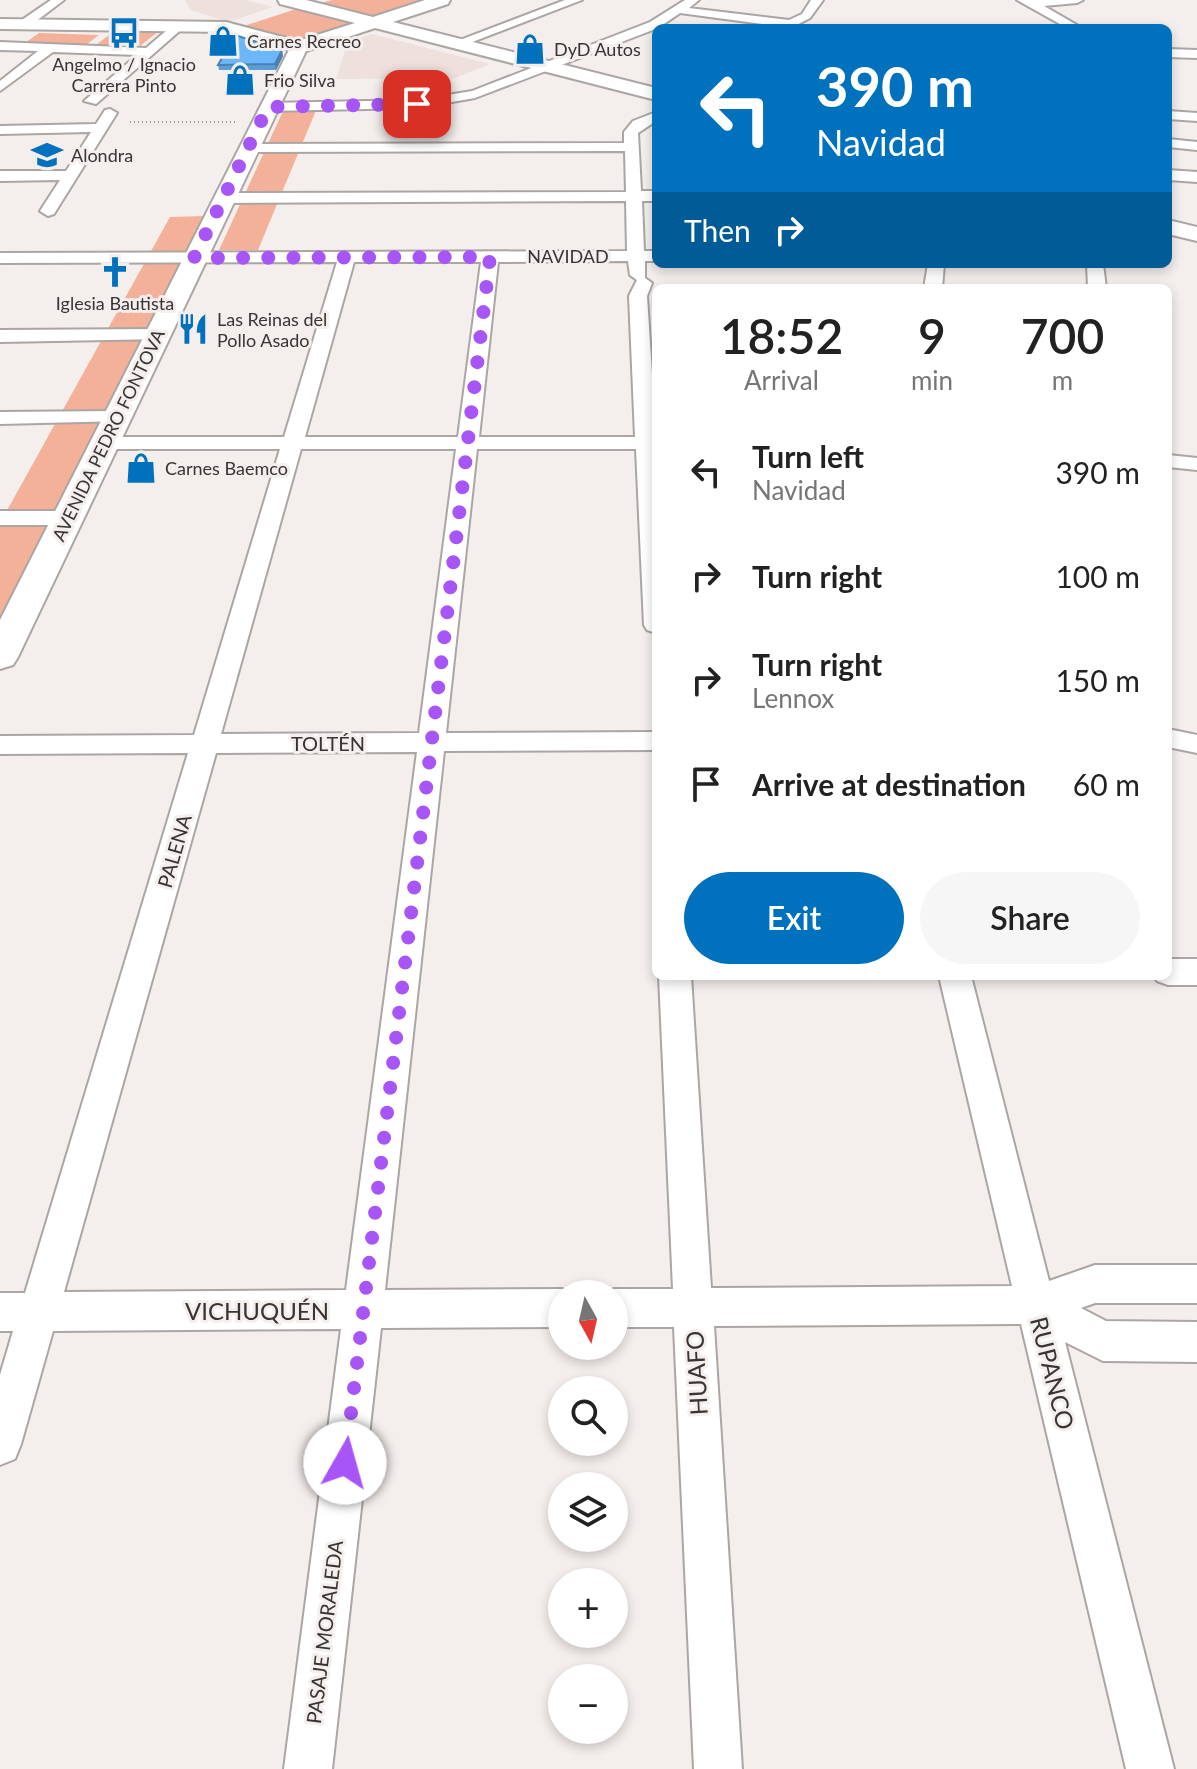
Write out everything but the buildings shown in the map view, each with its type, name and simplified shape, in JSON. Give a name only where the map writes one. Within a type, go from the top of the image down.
[{"type":"main road","points":[[0,24],[178,18],[226,27],[299,47],[442,0]]},
{"type":"main road","points":[[226,27],[302,1],[652,93]]},
{"type":"main road","name":"AVENIDA PEDRO FONTOVA","points":[[3,645],[299,47]]},
{"type":"main road","points":[[1172,228],[1197,234]]},
{"type":"street","points":[[23,25],[58,0]]},
{"type":"street","points":[[458,43],[576,0]]},
{"type":"street","points":[[264,114],[436,102],[497,87],[628,35],[681,10],[693,0]]},
{"type":"street","points":[[681,10],[791,24],[806,16],[817,0]]},
{"type":"street","points":[[1028,2],[1077,0]]},
{"type":"street","points":[[1028,2],[1069,24]]},
{"type":"street","points":[[91,101],[147,52],[178,18]]},
{"type":"street","points":[[628,35],[652,40]]},
{"type":"street","points":[[0,46],[147,52]]},
{"type":"street","points":[[0,87],[50,48]]},
{"type":"street","points":[[1172,53],[1196,56]]},
{"type":"street","points":[[1172,115],[1197,117]]},
{"type":"street","points":[[652,118],[634,127],[631,147],[636,256],[650,290],[638,296],[652,479]]},
{"type":"street","points":[[0,130],[105,121]]},
{"type":"street","points":[[48,211],[105,121]]},
{"type":"street","points":[[1172,143],[1197,146]]},
{"type":"street","points":[[248,148],[631,147]]},
{"type":"street","points":[[0,176],[71,175]]},
{"type":"street","points":[[1172,175],[1197,177]]},
{"type":"street","points":[[224,198],[652,196]]},
{"type":"street","name":"NAVIDAD","points":[[0,258],[652,256]]},
{"type":"street","name":"PALENA","points":[[0,1444],[347,257]]},
{"type":"street","name":"PASAJE MORALEDA","points":[[308,1769],[490,257]]},
{"type":"street","points":[[0,336],[157,335]]},
{"type":"street","points":[[0,418],[117,417]]},
{"type":"street","points":[[104,443],[651,443]]},
{"type":"street","points":[[1172,461],[1197,464]]},
{"type":"street","points":[[0,518],[67,518]]},
{"type":"street","points":[[1172,739],[1197,744]]},
{"type":"street","name":"TOLTÉN","points":[[0,745],[652,741]]},
{"type":"street","points":[[1172,972],[1197,972]]},
{"type":"street","name":"HUAFO","points":[[675,980],[718,1769]]},
{"type":"street","name":"RUPANCO","points":[[956,980],[1150,1769]]},
{"type":"street","points":[[628,1308],[1036,1305],[1095,1284],[1197,1284]]},
{"type":"street","points":[[1036,1305],[1103,1341],[1197,1342]]},
{"type":"street","name":"VICHUQUÉN","points":[[0,1312],[548,1308]]},
{"type":"path","points":[[105,121],[264,114]]},
{"type":"shaded area","points":[[185,0],[245,0],[273,7],[228,22],[191,10]]},
{"type":"shaded area","points":[[332,0],[430,0],[378,18],[321,3]]},
{"type":"shaded area","points":[[302,7],[364,23],[299,44],[238,28]]},
{"type":"shaded area","points":[[117,29],[159,31],[135,50],[92,48]]},
{"type":"shaded area","points":[[39,33],[99,35],[83,47],[22,45]]},
{"type":"shaded area","points":[[372,34],[490,64],[455,78],[336,79],[348,42]]},
{"type":"shaded area","points":[[317,108],[258,250],[219,250],[284,109]]},
{"type":"shaded area","points":[[206,216],[0,626],[0,523],[170,217]]},
{"type":"place","name":"Angelmo / Ignacio Carrera Pinto","points":[[124,33]]},
{"type":"place","name":"Carnes Recreo","points":[[223,41]]},
{"type":"place","name":"DyD Autos","points":[[530,49]]},
{"type":"place","name":"Frio Silva","points":[[240,80]]},
{"type":"place","name":"Alondra","points":[[47,155]]},
{"type":"place","name":"Iglesia Bautista","points":[[115,272]]},
{"type":"place","name":"Las Reinas del Pollo Asado","points":[[193,329]]},
{"type":"place","name":"Carnes Baemco","points":[[141,468]]},
{"type":"route","points":[[345,1463],[490,257],[194,258],[268,107],[417,104]]}]
